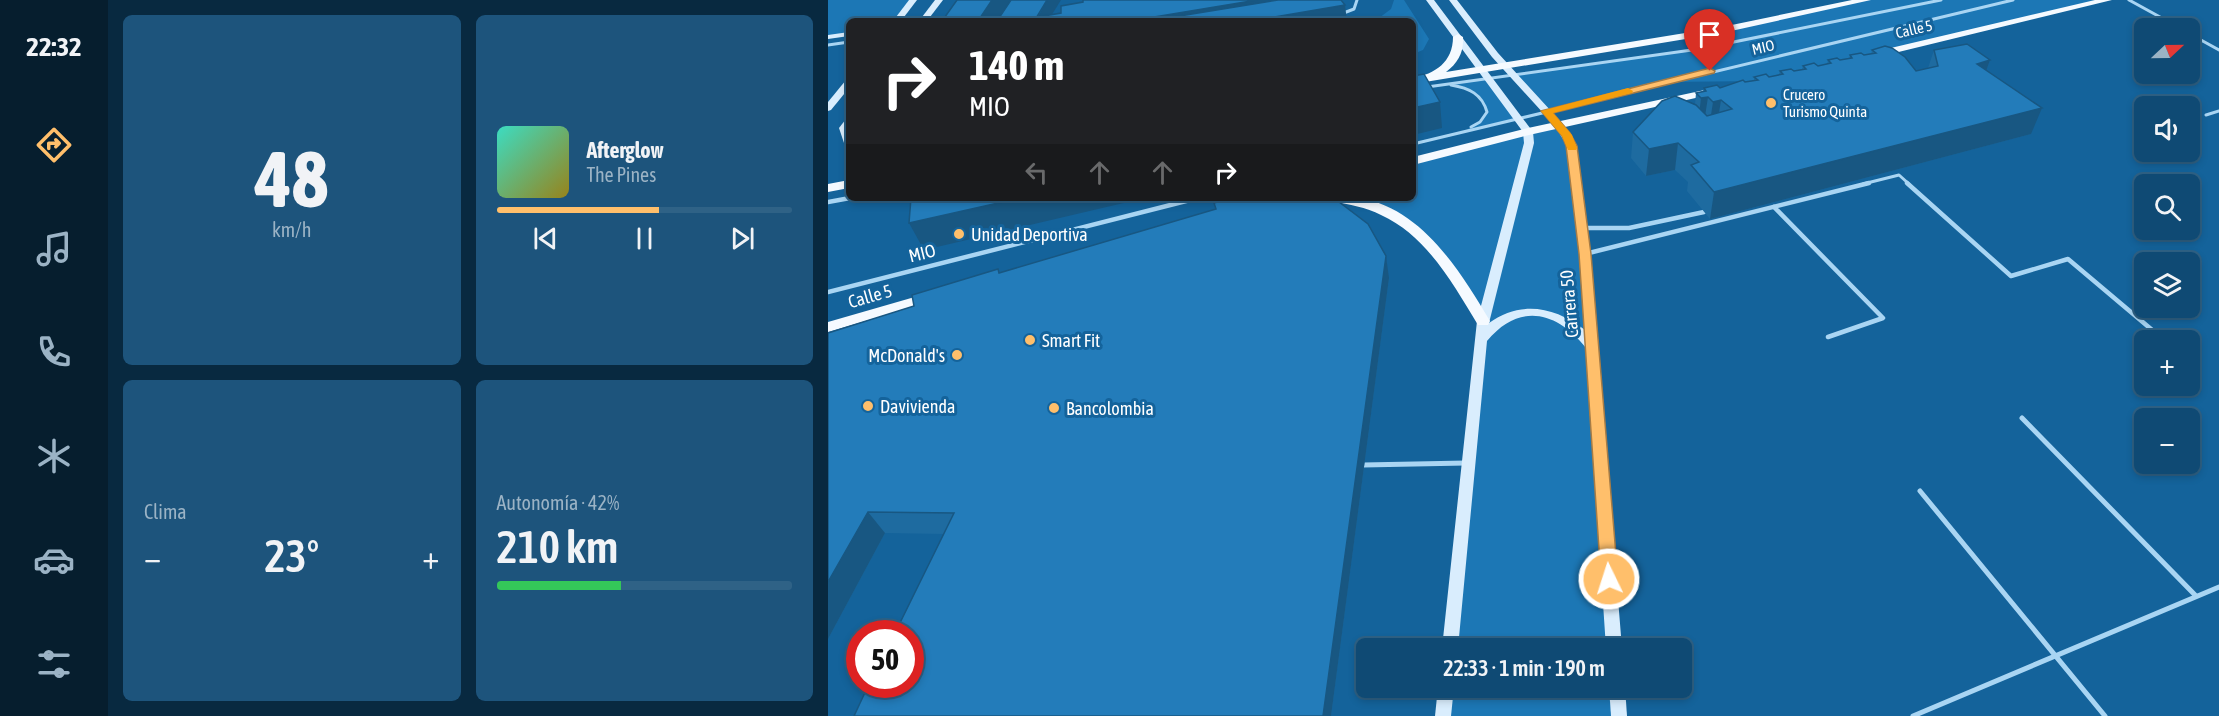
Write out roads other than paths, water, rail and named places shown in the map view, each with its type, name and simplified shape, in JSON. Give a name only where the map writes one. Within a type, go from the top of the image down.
[{"type":"main road","points":[[899,18],[913,0]]},
{"type":"main road","points":[[925,18],[939,0]]},
{"type":"main road","points":[[1430,0],[1528,132],[1529,143],[1483,321],[1451,638]]},
{"type":"main road","name":"Carrera 50","points":[[1453,0],[1505,66],[1559,125],[1572,146],[1585,254],[1613,638]]},
{"type":"main road","points":[[1416,82],[1429,84],[1485,74],[1505,66],[1722,30],[1866,0]]},
{"type":"main road","name":"Calle 5","points":[[1880,57],[2107,0]]},
{"type":"main road","points":[[828,37],[846,34]]},
{"type":"main road","points":[[1429,84],[1455,58],[1459,48],[1458,37]]},
{"type":"main road","points":[[828,108],[846,86]]},
{"type":"main road","points":[[1416,160],[1528,132],[1725,88]]},
{"type":"main road","points":[[828,188],[846,185]]},
{"type":"main road","points":[[1350,201],[1376,207],[1414,228],[1439,254],[1483,321]]},
{"type":"main road","name":"Calle 5","points":[[828,327],[950,291]]},
{"type":"main road","points":[[1481,342],[1488,330],[1502,319],[1521,313],[1543,313],[1562,318],[1572,324],[1592,348]]},
{"type":"main road","points":[[1443,716],[1445,698]]},
{"type":"main road","points":[[1618,698],[1619,716]]},
{"type":"lane","points":[[1337,15],[1354,9],[1358,0]]},
{"type":"lane","name":"MIO","points":[[1485,74],[1514,75],[1699,49],[1941,0]]},
{"type":"lane","name":"MIO","points":[[1416,143],[2013,0]]},
{"type":"lane","points":[[2128,0],[2161,18]]},
{"type":"lane","points":[[2200,40],[2219,50]]},
{"type":"lane","points":[[828,45],[846,42]]},
{"type":"lane","points":[[1429,84],[1466,88],[1478,94],[1485,101],[1487,112],[1484,117],[1466,130]]},
{"type":"lane","points":[[2206,115],[2219,111]]},
{"type":"lane","points":[[1585,254],[1899,175],[2011,276],[2068,259],[2152,330]]},
{"type":"lane","points":[[828,202],[846,199]]},
{"type":"lane","name":"MIO","points":[[828,291],[1186,201]]},
{"type":"lane","points":[[1774,207],[1883,318],[1828,337]]},
{"type":"lane","points":[[1582,228],[1624,230],[1650,226],[1704,212]]},
{"type":"lane","points":[[2022,417],[2196,596]]},
{"type":"lane","points":[[1363,465],[1469,463]]},
{"type":"lane","points":[[1920,491],[2105,716]]},
{"type":"lane","points":[[1913,716],[2219,587]]},
{"type":"place","name":"Crucero Turismo Quinta","points":[[1771,103]]},
{"type":"place","name":"Unidad Deportiva","points":[[959,234]]},
{"type":"place","name":"Smart Fit","points":[[1030,340]]},
{"type":"place","name":"McDonald's","points":[[957,355]]},
{"type":"place","name":"Davivienda","points":[[868,406]]},
{"type":"place","name":"Bancolombia","points":[[1054,408]]}]
